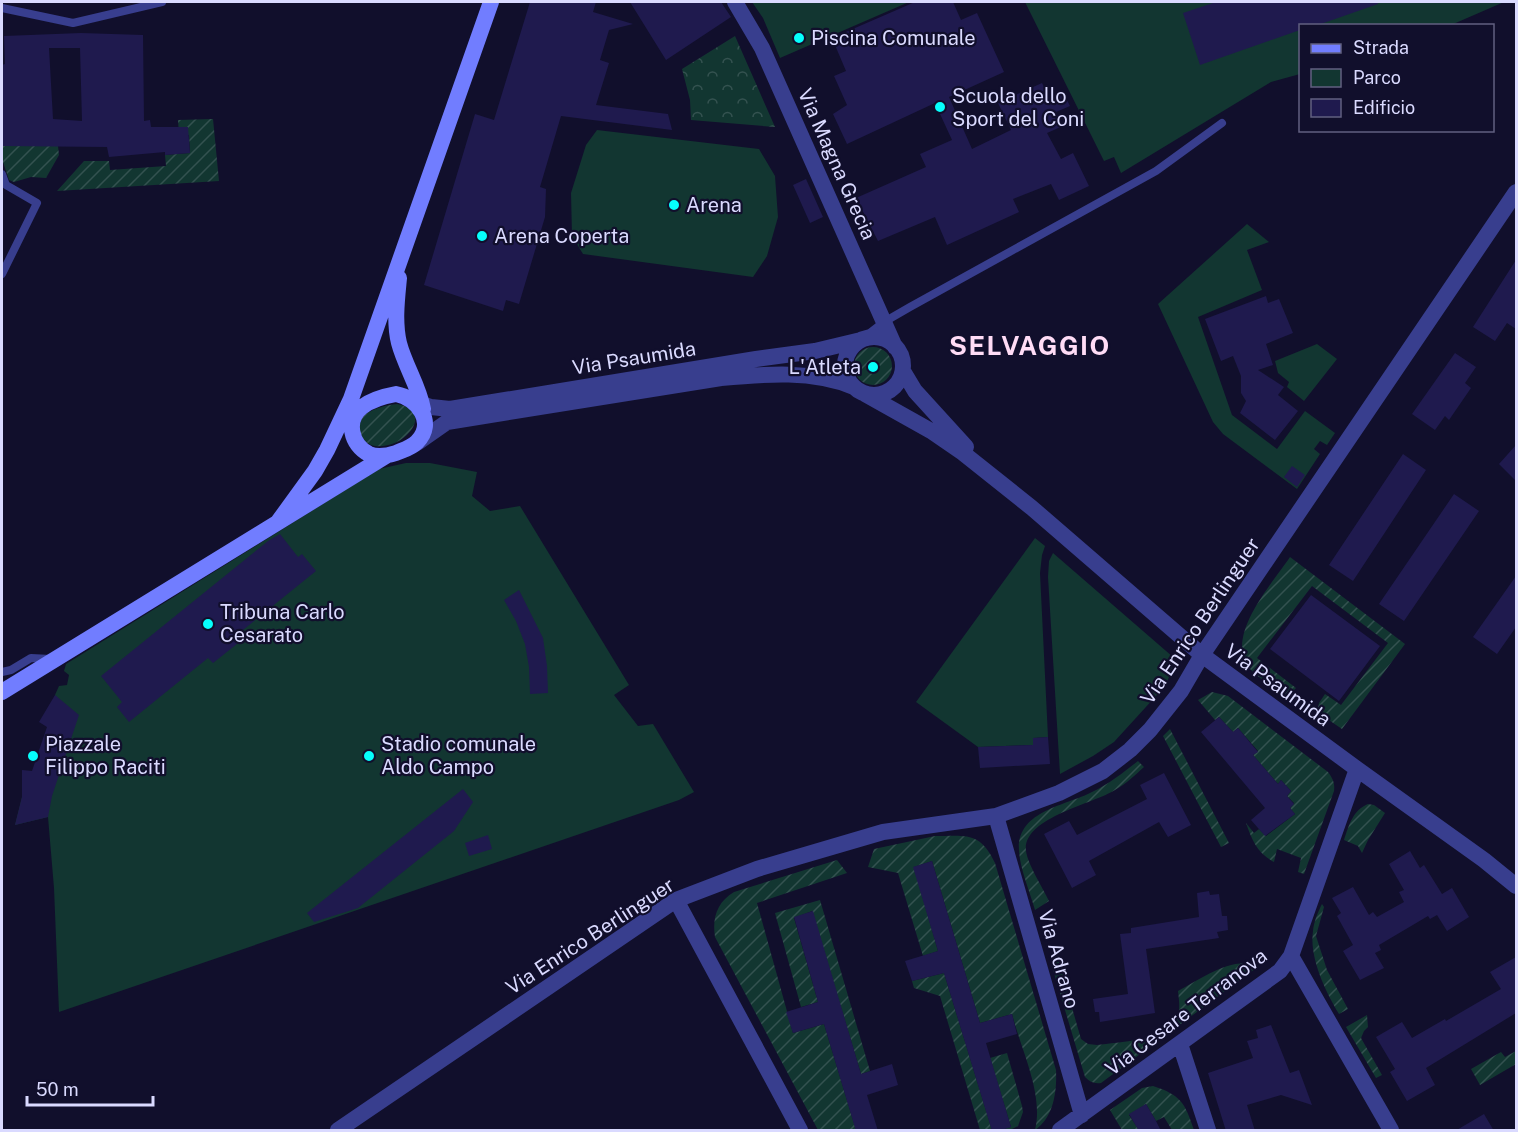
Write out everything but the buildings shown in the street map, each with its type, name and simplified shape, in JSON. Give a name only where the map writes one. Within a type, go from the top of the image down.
[{"type":"main road","points":[[278,522],[315,471],[350,414],[401,258],[491,2]]},
{"type":"main road","points":[[2,692],[386,456],[409,448],[417,442],[422,435],[420,407],[399,342],[396,310],[401,258]]},
{"type":"main road","points":[[350,414],[373,401],[396,394],[406,396],[420,407]]},
{"type":"main road","points":[[350,414],[353,437],[362,449],[374,455],[386,456]]},
{"type":"street","name":"Via Magna Grecia","points":[[735,2],[762,48],[895,347]]},
{"type":"street","name":"Via Enrico Berlinguer","points":[[338,1131],[676,900],[757,869],[883,832],[996,816],[1059,793],[1103,771],[1130,750],[1150,730],[1181,691],[1202,655],[1516,192]]},
{"type":"street","points":[[879,338],[895,347],[903,362],[903,370],[900,379],[889,391],[873,395],[860,390],[849,381],[845,366],[850,351],[861,340],[879,338]]},
{"type":"street","name":"Via Psaumida","points":[[420,407],[450,409],[815,351],[861,340]]},
{"type":"street","points":[[903,370],[915,391],[998,480]]},
{"type":"street","name":"Via Psaumida","points":[[417,442],[447,422],[721,378],[762,374],[830,378],[860,390],[931,431],[998,480],[1202,655],[1484,860],[1516,886]]},
{"type":"street","name":"Via Cesare Terranova","points":[[1059,1131],[1280,971],[1291,956],[1357,769]]},
{"type":"street","name":"Via Adrano","points":[[996,816],[1082,1115]]},
{"type":"street","points":[[676,900],[800,1131]]},
{"type":"street","points":[[1291,956],[1391,1131]]},
{"type":"street","points":[[1180,1044],[1208,1131]]},
{"type":"lane","points":[[2,8],[73,23],[162,2]]},
{"type":"lane","points":[[861,340],[884,322],[1156,171],[1222,123]]},
{"type":"lane","points":[[2,174],[6,185],[37,203],[2,274]]},
{"type":"lane","points":[[2,672],[11,670],[31,658],[54,659]]},
{"type":"green space","name":"Piscina Comunale","points":[[752,2],[909,2],[780,58],[763,18]]},
{"type":"green space","points":[[1025,2],[1504,2],[1453,24],[1299,24],[1299,74],[1271,82],[1121,173],[1114,157],[1104,161]]},
{"type":"green space","points":[[735,36],[775,127],[691,120],[690,100],[682,69]]},
{"type":"green space","points":[[213,119],[219,181],[57,191],[84,161],[109,161],[110,170],[166,166],[165,155],[190,153],[189,135],[179,134],[178,120]]},
{"type":"green space","name":"Arena","points":[[597,130],[759,149],[775,176],[778,217],[767,256],[753,277],[583,254],[572,236],[571,193],[586,145]]},
{"type":"green space","points":[[2,146],[58,146],[59,155],[46,178],[31,177],[14,182],[9,180],[2,159]]},
{"type":"green space","points":[[1247,224],[1269,242],[1247,250],[1262,290],[1198,317],[1232,415],[1277,449],[1305,411],[1335,433],[1327,445],[1320,441],[1314,449],[1320,454],[1297,489],[1223,434],[1213,422],[1158,304]]},
{"type":"green space","points":[[1317,344],[1337,359],[1304,401],[1287,387],[1289,382],[1278,373],[1275,361]]},
{"type":"green space","points":[[873,347],[887,352],[892,366],[887,380],[873,385],[859,380],[854,366],[859,352]]},
{"type":"green space","points":[[397,404],[408,408],[414,414],[415,421],[412,429],[397,442],[386,446],[375,446],[366,441],[360,433],[362,418],[377,408]]},
{"type":"green space","name":"Stadio comunale Aldo Campo","points":[[406,463],[430,463],[477,472],[472,496],[490,511],[520,506],[629,685],[614,695],[638,726],[653,724],[694,792],[679,800],[59,1012],[54,888],[48,817],[15,825],[22,797],[52,796],[55,695],[59,686],[67,685],[69,675],[64,671],[66,664],[379,469]]},
{"type":"green space","points":[[1035,538],[1045,546],[1040,573],[1048,737],[1034,738],[1033,745],[978,747],[916,702]]},
{"type":"green space","points":[[1053,553],[1173,657],[1172,669],[1166,685],[1114,742],[1060,774],[1048,577],[1049,561]]},
{"type":"green space","points":[[1290,557],[1405,644],[1342,729],[1317,712],[1319,703],[1325,694],[1341,705],[1388,643],[1312,586],[1257,658],[1296,688],[1288,696],[1254,673],[1243,656],[1242,642],[1253,611]]},
{"type":"green space","points":[[1212,692],[1228,696],[1328,772],[1332,779],[1334,791],[1304,874],[1298,872],[1301,858],[1277,849],[1274,862],[1259,850],[1253,840],[1246,823],[1254,833],[1259,829],[1266,836],[1295,814],[1290,808],[1294,803],[1287,796],[1291,791],[1281,780],[1278,784],[1253,755],[1258,751],[1238,728],[1233,732],[1219,717],[1215,720],[1198,700]]},
{"type":"green space","points":[[1170,729],[1229,843],[1221,847],[1163,736]]},
{"type":"green space","points":[[1138,761],[1144,767],[1123,785],[1061,813],[1035,830],[1028,839],[1027,857],[1049,901],[1035,910],[1023,873],[1019,851],[1020,838],[1025,827],[1044,812],[1092,792],[1116,778]]},
{"type":"green space","points":[[1368,804],[1374,805],[1385,813],[1362,853],[1358,846],[1344,840],[1355,814]]},
{"type":"green space","points":[[935,836],[964,836],[978,840],[984,845],[995,863],[1056,1070],[1053,1103],[1046,1118],[1035,1130],[1037,1116],[1034,1087],[1012,1014],[980,1023],[932,861],[914,867],[938,951],[923,956],[898,873],[868,867],[874,849]]},
{"type":"green space","points":[[837,860],[847,873],[757,903],[793,1033],[824,1024],[856,1130],[818,1130],[715,937],[714,923],[723,901],[734,892]]},
{"type":"green space","points":[[820,900],[870,1071],[861,1074],[812,911],[794,918],[818,1002],[801,1007],[775,913]]},
{"type":"green space","points":[[1322,904],[1324,907],[1316,936],[1327,970],[1348,1009],[1339,1014],[1324,985],[1316,963],[1312,941],[1316,917]]},
{"type":"green space","points":[[1058,959],[1081,1039],[1088,1044],[1097,1045],[1140,1039],[1162,1032],[1178,1016],[1178,991],[1228,966],[1249,963],[1259,966],[1101,1083],[1096,1083],[1085,1077],[1051,963]]},
{"type":"green space","points":[[944,973],[992,1130],[980,1130],[940,996],[914,988],[912,981]]},
{"type":"green space","points":[[1367,1015],[1368,1027],[1361,1038],[1382,1075],[1376,1078],[1346,1027]]},
{"type":"green space","points":[[1516,1051],[1516,1064],[1480,1085],[1471,1069],[1501,1052],[1505,1057]]},
{"type":"green space","points":[[1007,1053],[1023,1112],[1018,1126],[1010,1130],[999,1130],[1011,1127],[990,1058]]},
{"type":"green space","points":[[1153,1086],[1170,1093],[1181,1101],[1194,1130],[1172,1130],[1164,1117],[1156,1121],[1146,1104],[1129,1115],[1139,1130],[1122,1130],[1110,1110],[1142,1088]]},
{"type":"place","name":"Piscina Comunale","points":[[799,38]]},
{"type":"place","name":"Scuola dello Sport del Coni","points":[[940,107]]},
{"type":"place","name":"Arena","points":[[674,205]]},
{"type":"place","name":"Arena Coperta","points":[[482,236]]},
{"type":"place","name":"L'Atleta","points":[[873,367]]},
{"type":"place","name":"Tribuna Carlo Cesarato","points":[[208,624]]},
{"type":"place","name":"Piazzale Filippo Raciti","points":[[33,756]]},
{"type":"place","name":"Stadio comunale Aldo Campo","points":[[369,756]]},
{"type":"district","name":"SELVAGGIO","points":[[1030,345]]}]
